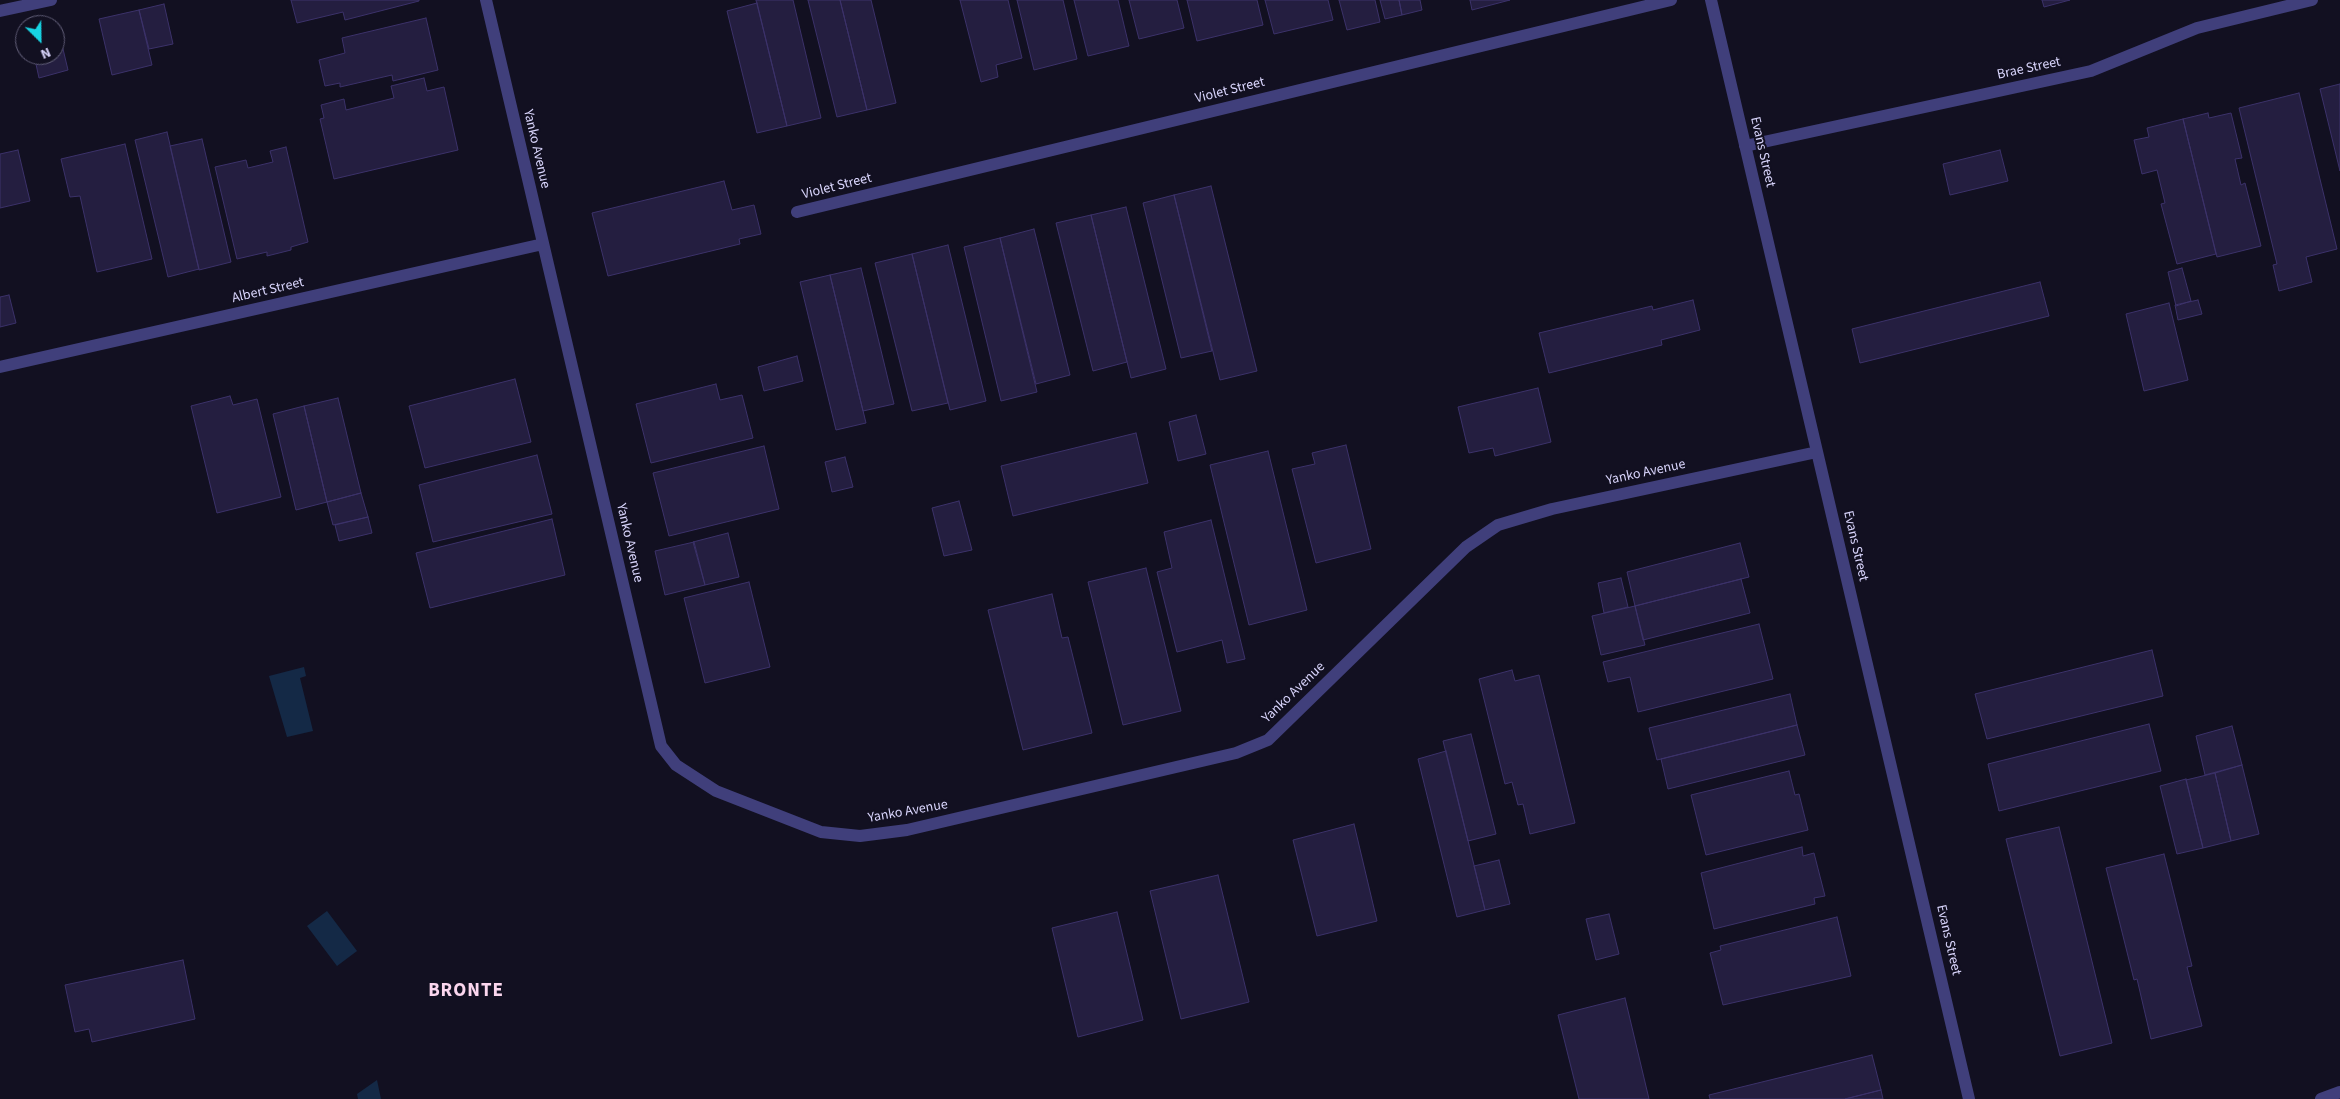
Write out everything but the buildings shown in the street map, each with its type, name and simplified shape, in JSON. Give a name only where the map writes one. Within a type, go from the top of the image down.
[{"type":"street","points":[[0,11],[51,0]]},
{"type":"street","name":"Yanko Avenue","points":[[486,0],[661,746],[676,765],[716,791],[821,832],[860,836],[907,830],[1236,753],[1268,740],[1466,547],[1498,525],[1552,509],[1818,452]]},
{"type":"street","name":"Violet Street","points":[[797,212],[1671,0]]},
{"type":"street","name":"Evans Street","points":[[1711,0],[1969,1099]]},
{"type":"street","name":"Brae Street","points":[[1746,146],[2091,71],[2197,28],[2312,0]]},
{"type":"street","name":"Albert Street","points":[[0,367],[543,244]]},
{"type":"street","points":[[2321,1099],[2340,1092]]},
{"type":"water","points":[[304,667],[306,676],[300,678],[313,731],[287,737],[269,676]]},
{"type":"water","points":[[327,911],[357,951],[337,966],[307,926]]},
{"type":"water","points":[[377,1080],[381,1099],[358,1099],[357,1094]]},
{"type":"district","name":"BRONTE","points":[[466,992]]}]
